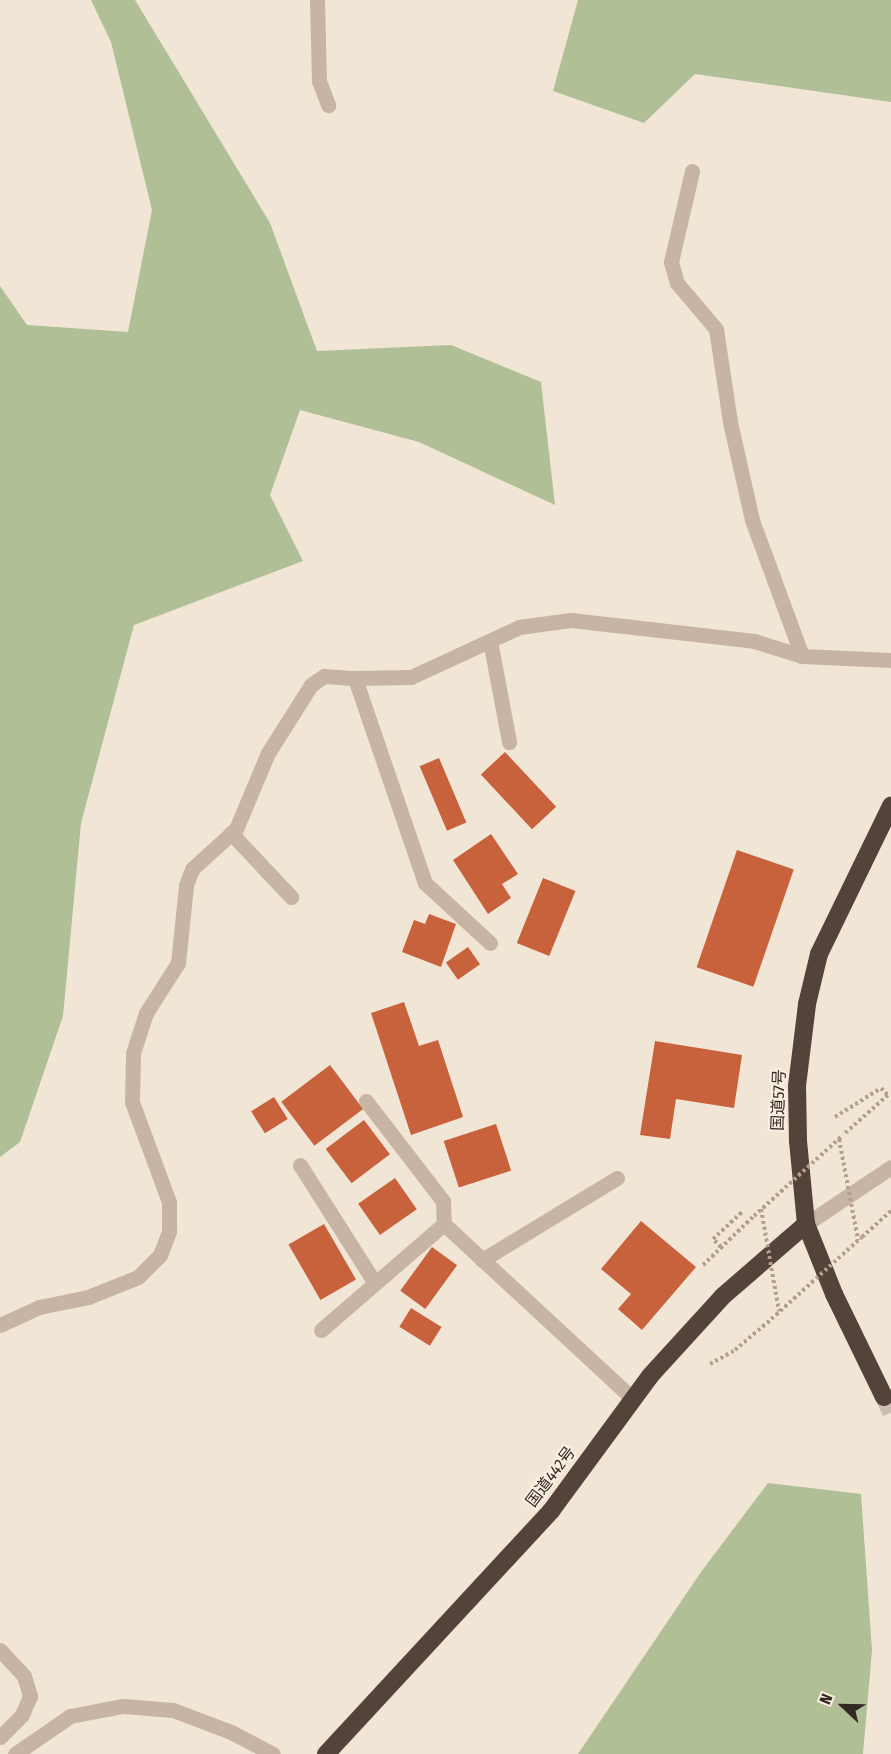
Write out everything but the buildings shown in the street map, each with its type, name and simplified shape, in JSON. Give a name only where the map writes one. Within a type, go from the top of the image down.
[{"type":"highway","name":"国道57号","points":[[884,1397],[834,1294],[806,1224],[798,1141],[797,1086],[807,1004],[819,954],[891,806]]},
{"type":"highway","name":"国道442号","points":[[326,1754],[551,1511],[633,1399],[723,1296],[806,1224]]},
{"type":"street","points":[[317,0],[319,81],[328,105]]},
{"type":"street","points":[[692,171],[675,232],[671,262],[677,283],[716,329],[730,422],[752,520],[802,656]]},
{"type":"street","points":[[0,1325],[39,1307],[88,1297],[138,1277],[160,1255],[169,1231],[169,1202],[132,1102],[133,1053],[146,1013],[178,963],[186,885],[192,869],[231,833],[268,753],[310,685],[324,676],[411,677],[519,627],[571,620],[754,641],[802,656],[891,660]]},
{"type":"street","points":[[489,641],[509,742]]},
{"type":"street","points":[[355,678],[425,883],[490,943]]},
{"type":"street","points":[[231,833],[291,897]]},
{"type":"street","points":[[366,1101],[443,1201],[444,1224],[633,1399]]},
{"type":"street","points":[[300,1165],[375,1283]]},
{"type":"street","points":[[806,1224],[891,1167]]},
{"type":"street","points":[[482,1260],[617,1178]]},
{"type":"street","points":[[321,1330],[444,1224]]},
{"type":"street","points":[[0,1650],[24,1676],[30,1696],[22,1715],[0,1737]]},
{"type":"street","points":[[15,1754],[70,1716],[123,1706],[173,1710],[231,1732],[273,1754]]},
{"type":"path","points":[[703,1265],[761,1209],[888,1095],[881,1088],[836,1117]]},
{"type":"path","points":[[839,1139],[858,1240]]},
{"type":"path","points":[[761,1209],[779,1311]]},
{"type":"path","points":[[710,1364],[741,1345],[891,1211]]},
{"type":"path","points":[[721,1247],[713,1239],[742,1212]]},
{"type":"green space","points":[[91,0],[135,0],[270,223],[317,351],[451,345],[541,382],[555,505],[419,442],[300,410],[270,495],[303,561],[134,625],[81,823],[63,1016],[20,1142],[0,1157],[0,286],[27,325],[128,332],[152,210],[111,42]]},
{"type":"green space","points":[[578,0],[891,0],[891,102],[695,74],[644,123],[553,91]]},
{"type":"green space","points":[[768,1483],[861,1494],[872,1650],[863,1754],[578,1754],[701,1572]]},
{"type":"tunnel","points":[[884,1397],[891,1412]]}]
